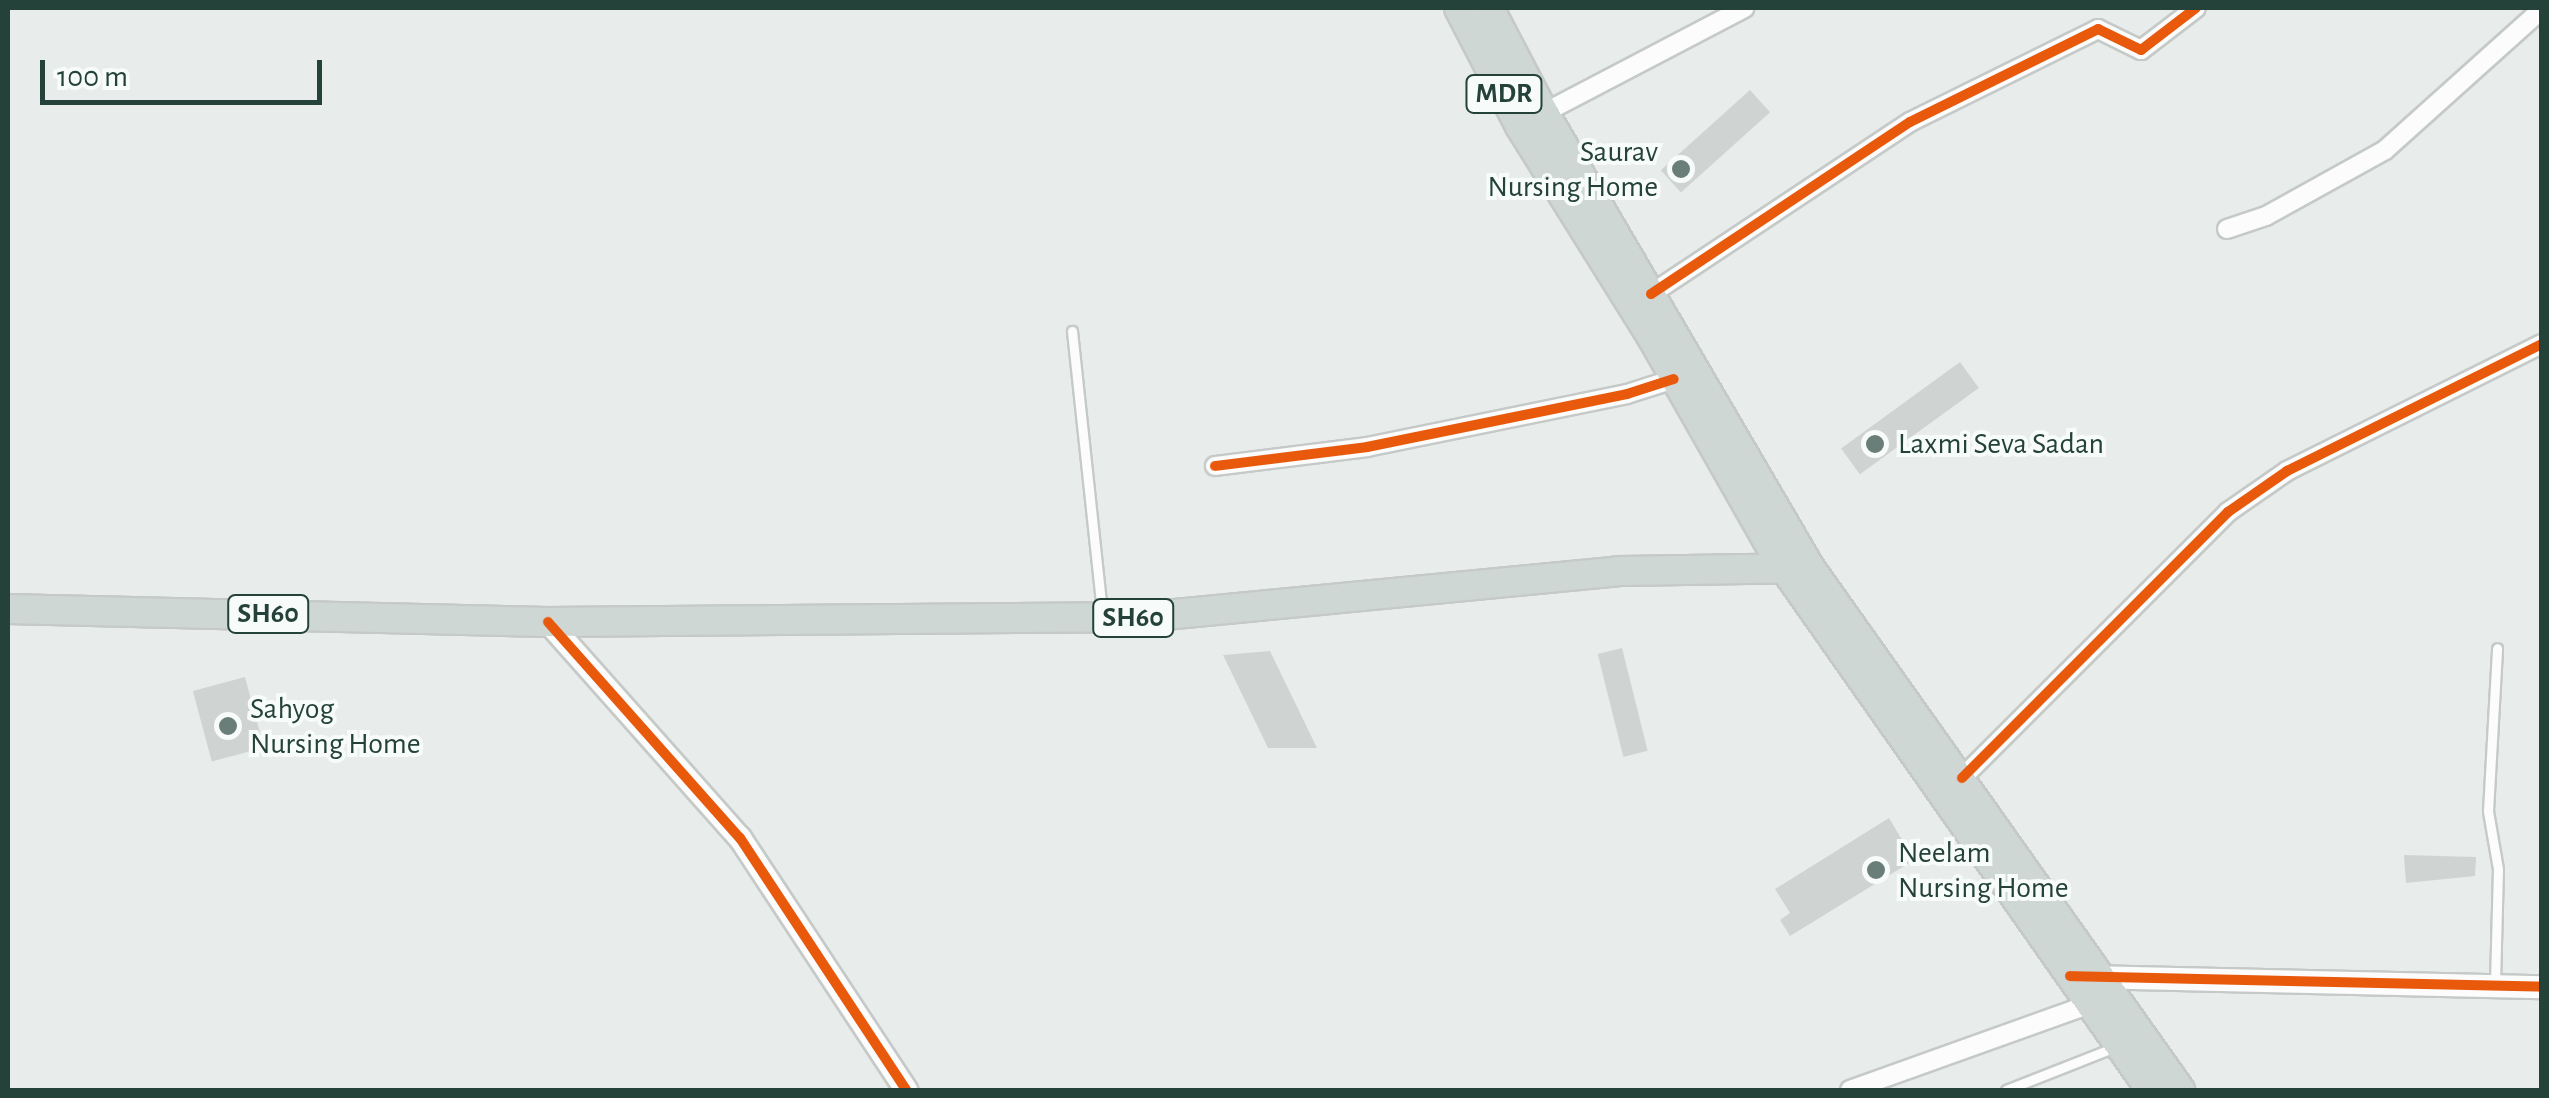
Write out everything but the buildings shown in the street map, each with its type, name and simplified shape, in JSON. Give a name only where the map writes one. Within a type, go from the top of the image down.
[{"type":"main road","name":"MDR","points":[[1459,8],[1591,218],[1674,378],[2088,1005],[2152,1090]]},
{"type":"main road","name":"MDR","points":[[1489,8],[1532,120]]},
{"type":"main road","name":"MDR","points":[[1591,218],[1651,294],[1798,569],[1962,778],[2180,1090]]},
{"type":"main road","name":"SH60","points":[[8,609],[548,622],[1102,618],[1618,571],[1798,569]]},
{"type":"street","points":[[1532,120],[1745,8]]},
{"type":"street","points":[[1651,294],[1910,122],[2098,29],[2142,50],[2196,8]]},
{"type":"street","points":[[2227,229],[2266,216],[2385,150],[2542,9]]},
{"type":"street","points":[[1962,778],[2173,560],[2228,512],[2303,462],[2542,344]]},
{"type":"street","points":[[1215,466],[1367,446],[1627,394],[1674,378]]},
{"type":"street","points":[[548,622],[740,838],[898,1087]]},
{"type":"street","points":[[2070,976],[2542,987]]},
{"type":"street","points":[[1850,1090],[2088,1005]]},
{"type":"lane","points":[[1072,331],[1102,618]]},
{"type":"lane","points":[[2495,986],[2498,870],[2488,811],[2498,648]]},
{"type":"lane","points":[[2006,1090],[2118,1046]]},
{"type":"cycle path","points":[[1651,294],[1910,122],[2098,29],[2141,50],[2196,8]]},
{"type":"cycle path","points":[[1962,778],[2228,512],[2287,471],[2542,344]]},
{"type":"cycle path","points":[[1215,466],[1367,447],[1627,394],[1674,379]]},
{"type":"cycle path","points":[[548,622],[740,838],[906,1090]]},
{"type":"cycle path","points":[[2070,976],[2542,987]]},
{"type":"place","name":"Saurav Nursing Home","points":[[1681,169]]},
{"type":"place","name":"Laxmi Seva Sadan","points":[[1875,444]]},
{"type":"place","name":"Sahyog Nursing Home","points":[[228,726]]},
{"type":"place","name":"Neelam Nursing Home","points":[[1876,870]]}]
